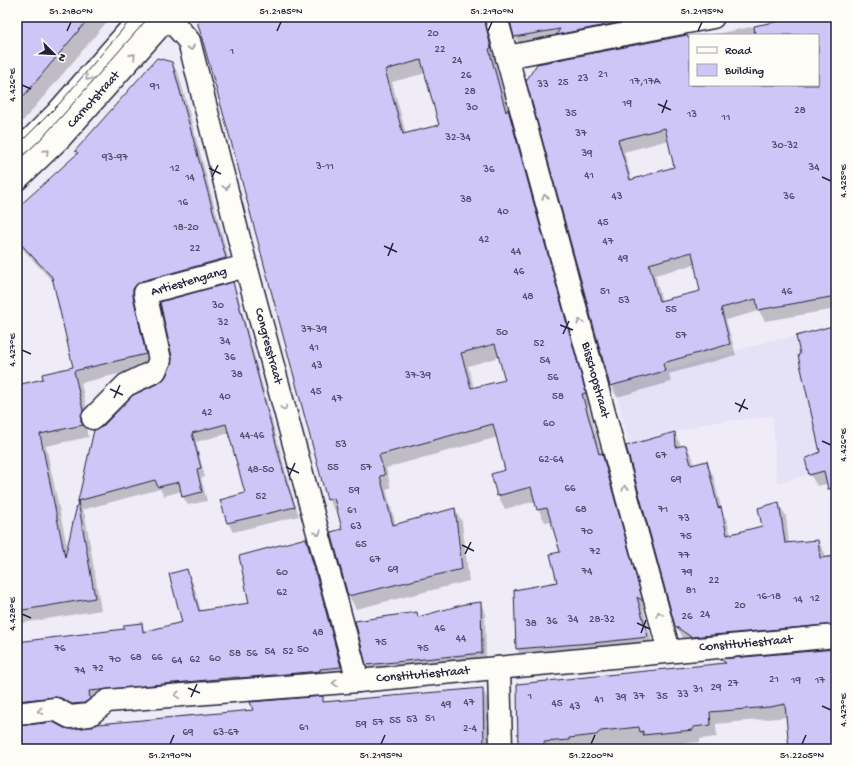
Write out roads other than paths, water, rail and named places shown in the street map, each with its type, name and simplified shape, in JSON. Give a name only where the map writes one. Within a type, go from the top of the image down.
[{"type":"street","name":"Carnotstraat","points":[[17,153],[57,113],[141,17]]},
{"type":"street","name":"Carnotstraat","points":[[17,179],[61,137],[168,17]]},
{"type":"street","name":"Congresstraat","points":[[168,17],[189,41],[246,266],[358,681]]},
{"type":"street","name":"Bisschopstraat","points":[[496,17],[669,651]]},
{"type":"street","points":[[507,57],[713,17]]},
{"type":"street","name":"Artiestengang","points":[[93,418],[126,385],[155,371],[160,360],[146,293],[246,266]]},
{"type":"street","name":"Constitutiestraat","points":[[17,714],[55,709],[70,717],[83,716],[89,715],[107,701],[358,681],[836,636]]},
{"type":"street","points":[[499,668],[501,749]]},
{"type":"tram line","points":[[17,146],[60,103],[133,17]]},
{"type":"tram line","points":[[17,161],[40,140],[149,17]]}]
